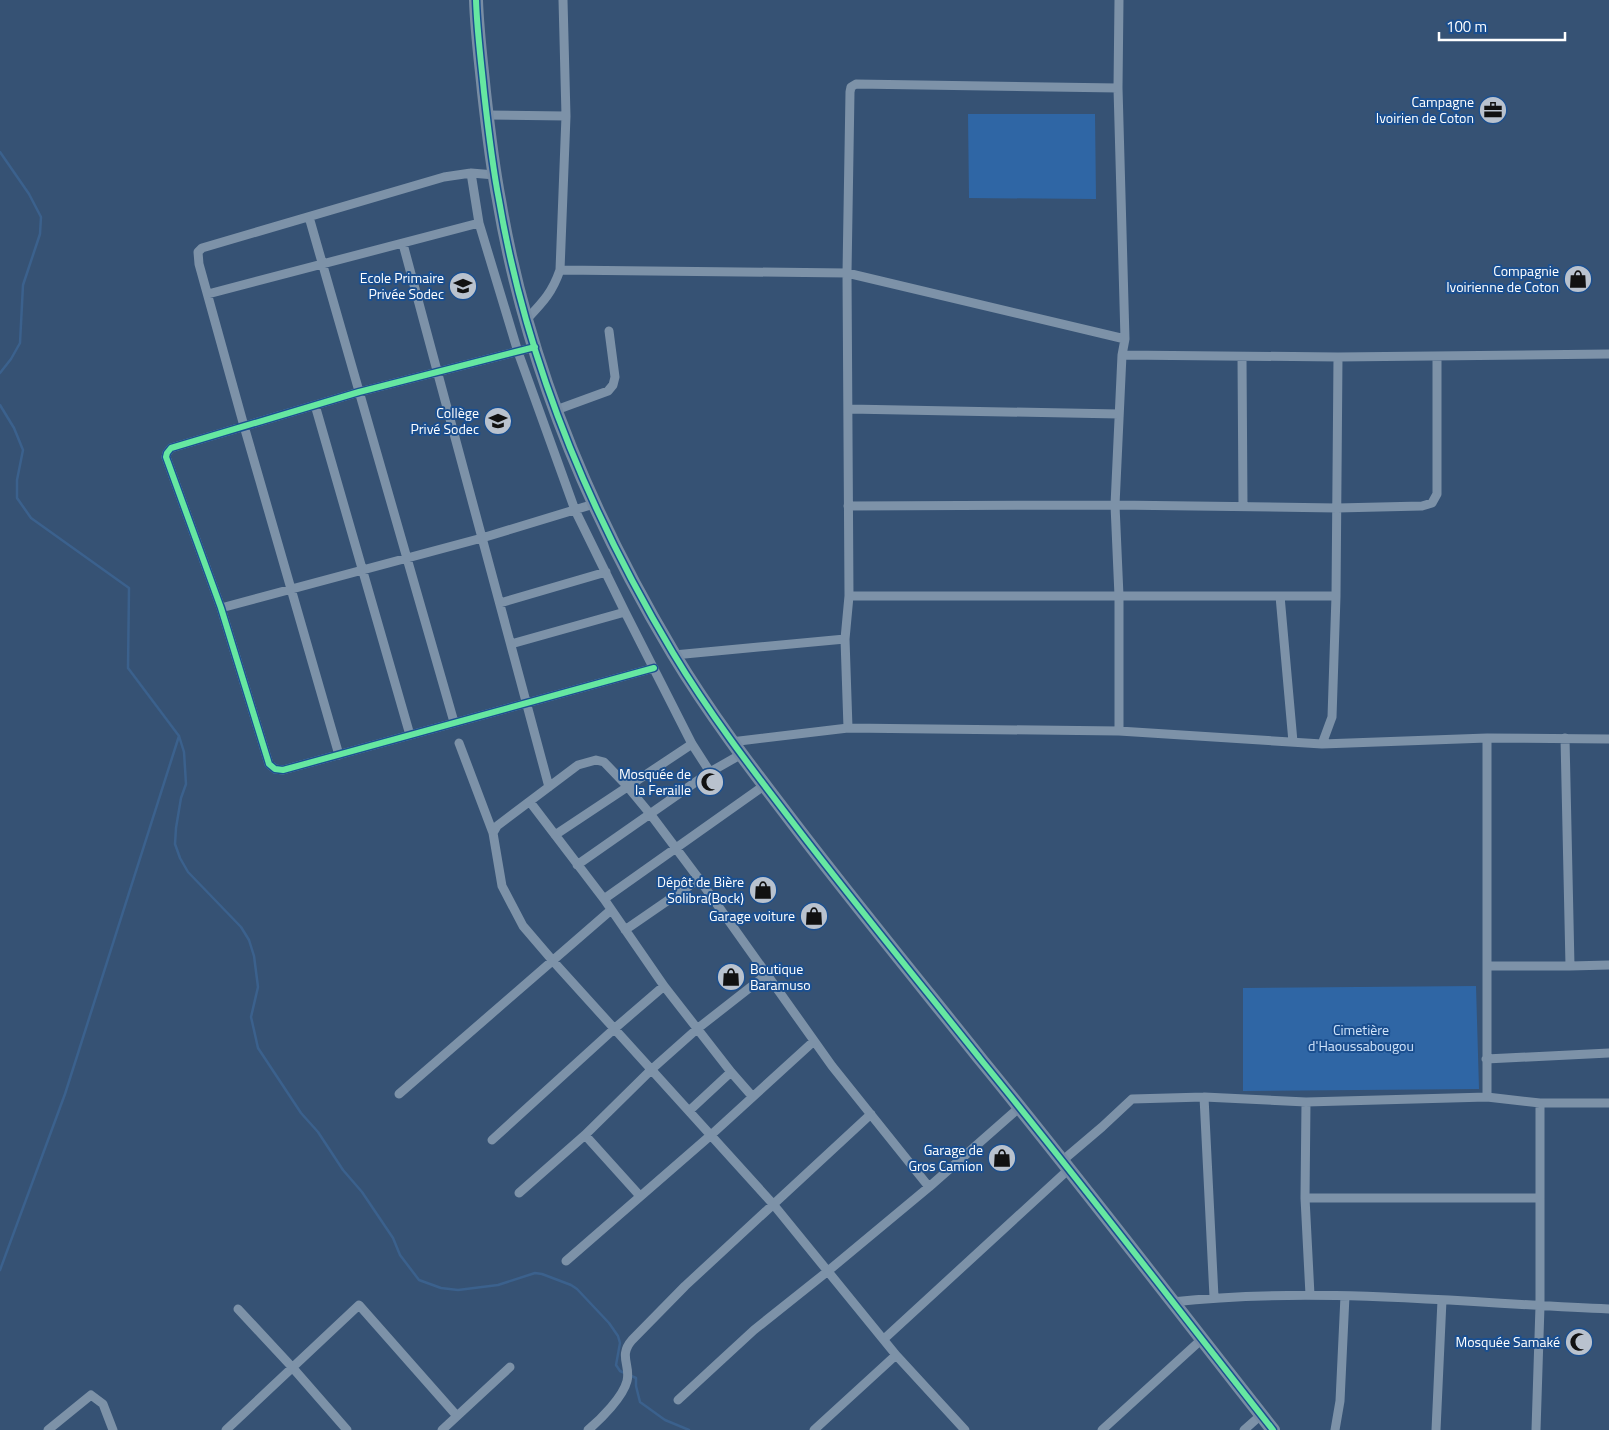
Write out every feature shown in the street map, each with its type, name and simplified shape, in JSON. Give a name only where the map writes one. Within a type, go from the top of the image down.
[{"type":"street","points":[[476,0],[487,115],[508,248],[535,347],[556,410],[594,504],[626,569],[674,655],[740,755],[854,903],[1020,1107],[1274,1430]]},
{"type":"street","points":[[527,319],[555,286],[560,270],[566,116],[564,0]]},
{"type":"street","points":[[1119,0],[1118,88],[1124,339],[1115,505],[1119,596],[1119,730]]},
{"type":"street","points":[[848,728],[845,639],[849,596],[847,273],[851,87],[856,84],[1118,88]]},
{"type":"street","points":[[487,115],[566,116]]},
{"type":"street","points":[[339,755],[244,426],[198,252],[202,248],[444,177],[472,172],[495,174]]},
{"type":"street","points":[[472,172],[479,222],[518,352],[576,510],[692,744],[710,772]]},
{"type":"street","points":[[309,217],[454,722]]},
{"type":"street","points":[[208,294],[403,244],[479,222]]},
{"type":"street","points":[[403,244],[549,787]]},
{"type":"street","points":[[560,270],[847,273],[1124,339]]},
{"type":"street","points":[[556,410],[608,391],[613,385],[615,377],[609,331]]},
{"type":"street","points":[[535,347],[360,392],[171,448],[167,452],[166,458],[221,608],[269,764],[275,769],[283,770],[654,668]]},
{"type":"street","points":[[1122,355],[1338,357],[1609,354]]},
{"type":"street","points":[[848,506],[1115,505],[1337,508],[1422,506],[1432,503],[1436,494],[1437,356]]},
{"type":"street","points":[[1242,357],[1243,506]]},
{"type":"street","points":[[1322,744],[1332,717],[1336,596],[1338,357]]},
{"type":"street","points":[[315,405],[410,734]]},
{"type":"street","points":[[849,409],[1119,414]]},
{"type":"street","points":[[221,608],[482,538],[594,504]]},
{"type":"street","points":[[500,603],[606,572]]},
{"type":"street","points":[[849,596],[1336,596]]},
{"type":"street","points":[[1280,596],[1293,742]]},
{"type":"street","points":[[511,644],[625,612]]},
{"type":"street","points":[[674,655],[845,639]]},
{"type":"street","points":[[731,742],[848,728],[1119,730],[1322,744],[1487,738],[1609,739]]},
{"type":"street","points":[[1487,738],[1487,1097]]},
{"type":"street","points":[[1565,738],[1570,966]]},
{"type":"street","points":[[459,743],[493,833],[502,886],[523,926],[773,1204],[896,1355],[961,1428]]},
{"type":"street","points":[[555,835],[692,744]]},
{"type":"street","points":[[577,865],[710,772],[740,755]]},
{"type":"street","points":[[493,833],[497,826],[578,765],[596,760],[604,762],[628,786],[699,879],[814,1041],[929,1187]]},
{"type":"street","points":[[604,899],[765,786]]},
{"type":"street","points":[[530,802],[604,899],[664,986],[752,1096]]},
{"type":"street","points":[[625,930],[699,879]]},
{"type":"street","points":[[399,1094],[611,910]]},
{"type":"street","points":[[1488,966],[1609,965]]},
{"type":"street","points":[[519,1193],[585,1135],[652,1069],[697,1029],[766,975]]},
{"type":"street","points":[[492,1140],[664,986]]},
{"type":"street","points":[[566,1261],[711,1135],[814,1041]]},
{"type":"street","points":[[1486,1059],[1609,1052]]},
{"type":"street","points":[[689,1111],[731,1072]]},
{"type":"street","points":[[1204,1097],[1214,1297]]},
{"type":"street","points":[[884,1338],[1132,1100],[1204,1097],[1306,1102],[1487,1097],[1540,1103],[1609,1103]]},
{"type":"street","points":[[1306,1102],[1305,1198],[1310,1296]]},
{"type":"street","points":[[1536,1430],[1540,1306],[1540,1103]]},
{"type":"street","points":[[678,1400],[754,1330],[929,1187],[1020,1107]]},
{"type":"street","points":[[588,1430],[623,1392],[628,1378],[625,1354],[627,1346],[685,1286],[871,1114]]},
{"type":"street","points":[[585,1135],[640,1196]]},
{"type":"street","points":[[1305,1198],[1540,1198]]},
{"type":"street","points":[[1172,1302],[1214,1297],[1345,1296],[1609,1309]]},
{"type":"street","points":[[1335,1430],[1340,1401],[1345,1296]]},
{"type":"street","points":[[1436,1430],[1442,1300]]},
{"type":"street","points":[[226,1430],[359,1305],[457,1416]]},
{"type":"street","points":[[238,1309],[347,1430]]},
{"type":"street","points":[[1102,1430],[1202,1339]]},
{"type":"street","points":[[814,1430],[896,1355]]},
{"type":"street","points":[[442,1430],[510,1367]]},
{"type":"street","points":[[48,1430],[91,1395],[103,1404],[113,1430]]},
{"type":"street","points":[[1244,1430],[1261,1414]]},
{"type":"green space","points":[[968,114],[1095,114],[1096,199],[969,198]]},
{"type":"green space","name":"Cimetière d'Haoussabougou","points":[[1476,986],[1479,1089],[1243,1091],[1243,988]]},
{"type":"waterway","points":[[0,152],[29,194],[41,217],[40,234],[23,285],[20,343],[0,373]]},
{"type":"waterway","points":[[0,405],[14,428],[23,450],[17,480],[17,498],[31,518],[129,588],[128,668],[179,736],[65,1094],[0,1270]]},
{"type":"waterway","points":[[179,736],[184,752],[186,784],[181,798],[175,844],[188,872],[241,927],[249,940],[254,956],[258,987],[251,1017],[258,1048],[301,1113],[318,1132],[343,1170],[362,1192],[393,1238],[400,1255],[419,1280],[441,1288],[458,1290],[498,1285],[535,1273],[571,1285],[609,1323],[618,1336],[620,1343],[616,1365],[620,1371],[636,1378],[640,1402],[665,1420],[689,1430]]},
{"type":"cycle path","points":[[476,0],[478,35],[494,173],[511,260],[526,319],[544,377],[565,434],[589,491],[643,600],[701,697],[762,782],[840,884],[1056,1152],[1273,1430]]},
{"type":"cycle path","points":[[535,347],[359,392],[171,448],[167,453],[166,457],[221,608],[269,764],[275,769],[283,770],[654,668]]},
{"type":"place","name":"Campagne Ivoirien de Coton","points":[[1493,110]]},
{"type":"place","name":"Compagnie Ivoirienne de Coton","points":[[1578,279]]},
{"type":"place","name":"Ecole Primaire Privée Sodec","points":[[463,286]]},
{"type":"place","name":"Collège Privé Sodec","points":[[498,421]]},
{"type":"place","name":"Mosquée de la Feraille","points":[[710,782]]},
{"type":"place","name":"Dépôt de Bière Solibra(Bock)","points":[[763,890]]},
{"type":"place","name":"Garage voiture","points":[[814,916]]},
{"type":"place","name":"Boutique Baramuso","points":[[731,977]]},
{"type":"place","name":"Garage de Gros Camion","points":[[1002,1158]]},
{"type":"place","name":"Mosquée Samaké","points":[[1579,1342]]}]
